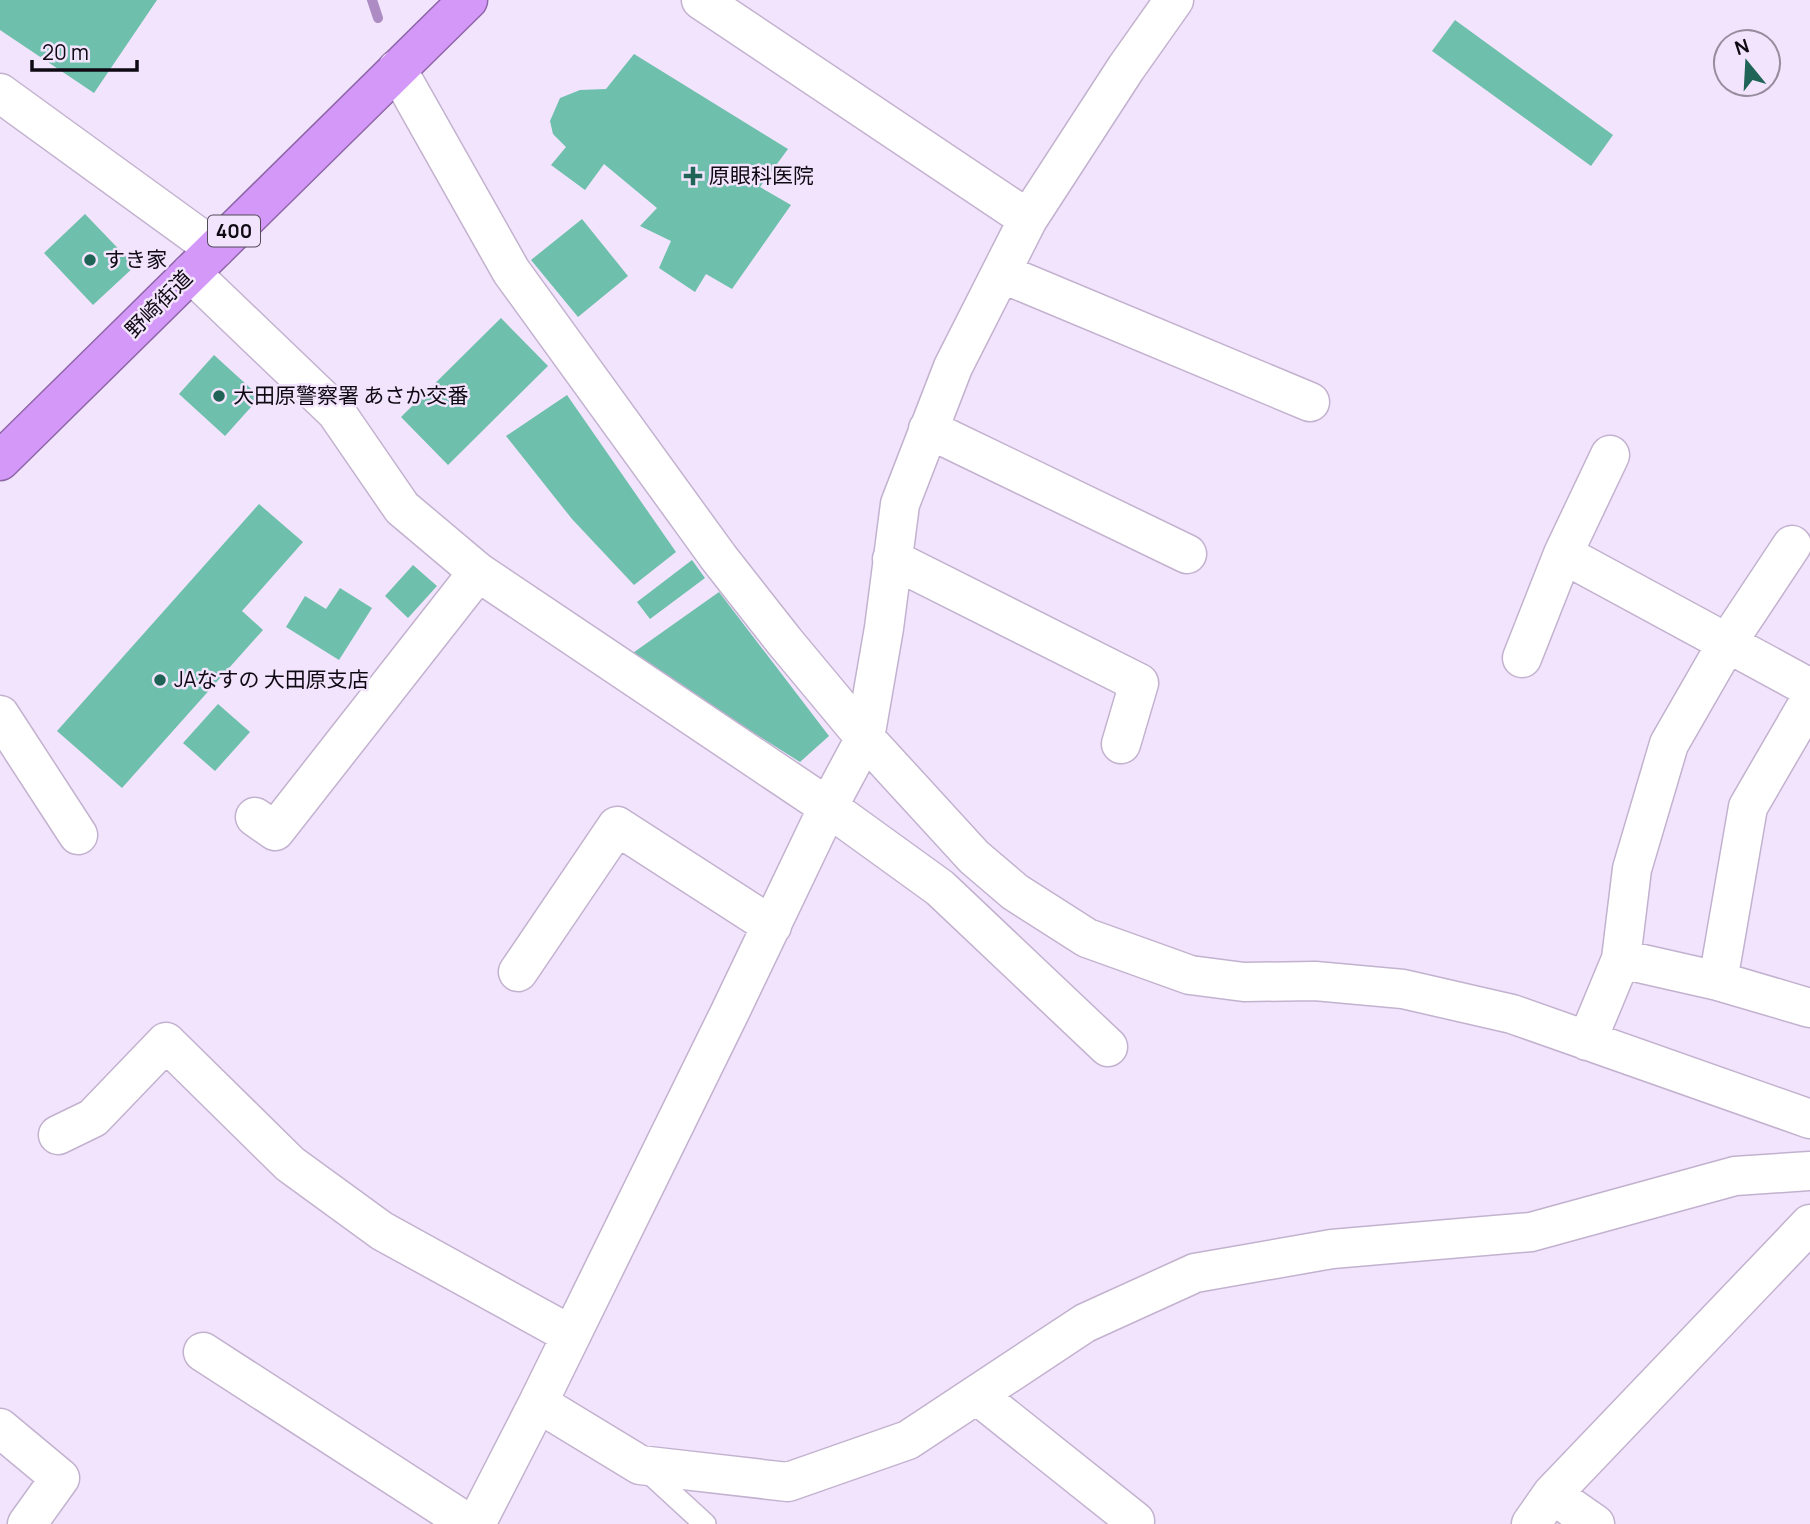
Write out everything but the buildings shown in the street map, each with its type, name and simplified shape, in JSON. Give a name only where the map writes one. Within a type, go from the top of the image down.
[{"type":"highway","name":"野崎街道","points":[[0,461],[468,0]]},
{"type":"street","points":[[701,0],[1028,219]]},
{"type":"street","points":[[475,1524],[538,1403],[828,807],[865,738],[884,628],[900,504],[953,367],[1028,219],[1126,68],[1174,0]]},
{"type":"street","points":[[397,69],[511,271],[711,548],[865,738],[974,858],[1015,891],[1087,938],[1191,975],[1244,982],[1315,981],[1403,989],[1512,1014],[1810,1119]]},
{"type":"street","points":[[0,93],[203,261],[336,412],[402,508],[478,572],[828,807],[940,888],[1108,1047]]},
{"type":"street","points":[[1001,273],[1310,402]]},
{"type":"street","points":[[928,429],[1187,554]]},
{"type":"street","points":[[1522,658],[1563,554],[1610,455]]},
{"type":"street","points":[[1587,1041],[1621,959],[1633,869],[1669,744],[1727,643],[1792,545]]},
{"type":"street","points":[[1563,554],[1810,688]]},
{"type":"street","points":[[892,559],[1139,683],[1121,744]]},
{"type":"street","points":[[255,817],[275,831],[478,572]]},
{"type":"street","points":[[1718,981],[1748,807],[1810,700]]},
{"type":"street","points":[[0,715],[78,835]]},
{"type":"street","points":[[518,972],[617,826],[772,926]]},
{"type":"street","points":[[1621,959],[1718,981],[1810,1008]]},
{"type":"street","points":[[58,1135],[93,1118],[166,1042],[290,1164],[382,1231],[571,1335]]},
{"type":"street","points":[[538,1403],[640,1465],[788,1482],[908,1440],[1085,1323],[1195,1273],[1332,1249],[1531,1232],[1735,1176],[1810,1171]]},
{"type":"street","points":[[1595,1524],[1541,1509],[1810,1224]]},
{"type":"street","points":[[203,1352],[469,1524]]},
{"type":"street","points":[[977,1395],[1135,1521]]},
{"type":"street","points":[[0,1428],[60,1478],[27,1524]]},
{"type":"lane","points":[[640,1465],[705,1524]]},
{"type":"waterway","points":[[372,0],[378,18]]},
{"type":"place","name":"原眼科医院","points":[[693,176]]},
{"type":"place","name":"すき家","points":[[90,260]]},
{"type":"place","name":"大田原警察署 あさか交番","points":[[219,396]]},
{"type":"place","name":"JAなすの 大田原支店","points":[[160,680]]}]
